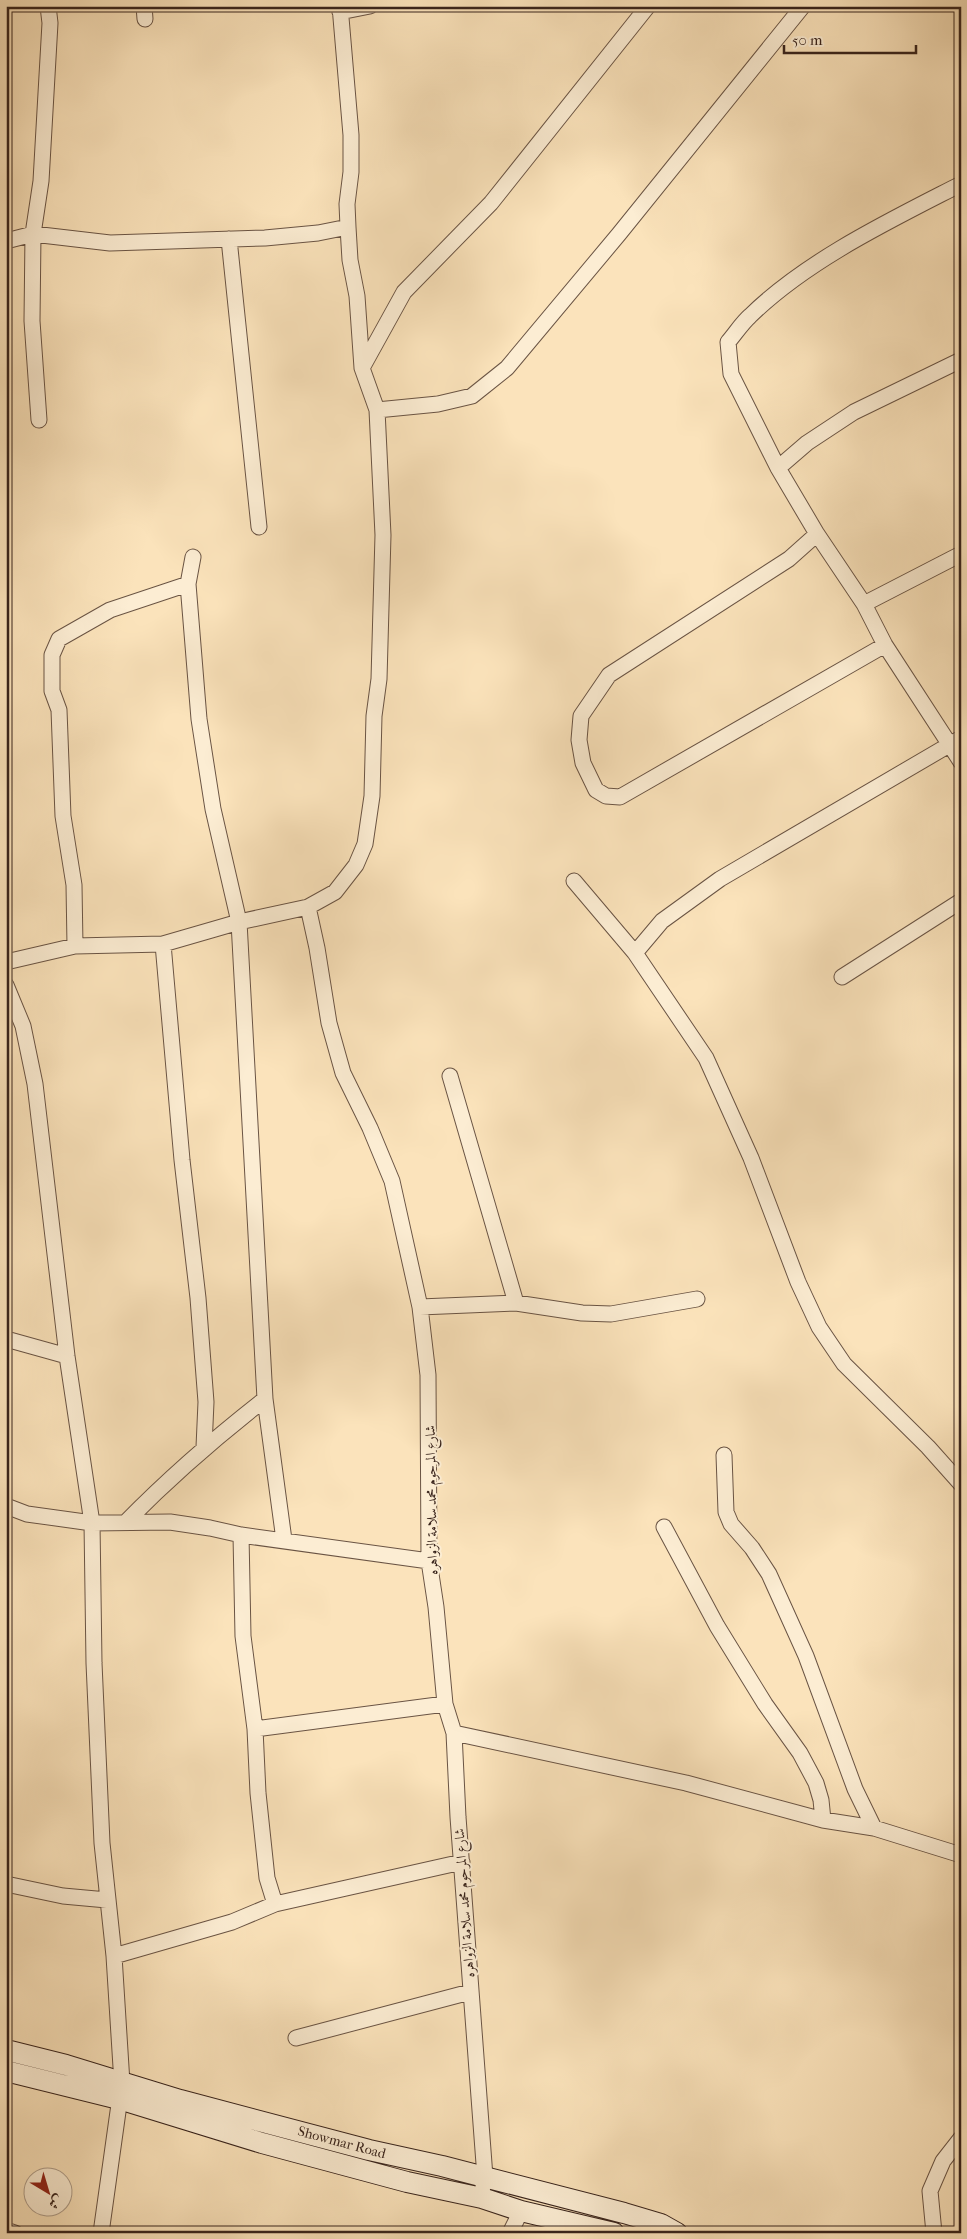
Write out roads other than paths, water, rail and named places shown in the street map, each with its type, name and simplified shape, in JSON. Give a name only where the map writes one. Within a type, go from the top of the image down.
[{"type":"main road","name":"Showmar Road","points":[[6,2050],[66,2065],[120,2091],[262,2143],[407,2182],[482,2198],[521,2211],[614,2233]]},
{"type":"main road","name":"Showmar Road","points":[[6,2071],[120,2091],[485,2177],[624,2213],[661,2224],[677,2233]]},
{"type":"street","points":[[39,420],[32,321],[33,234],[41,181],[50,23],[48,6]]},
{"type":"street","points":[[6,962],[75,946],[163,944],[239,922],[308,907],[335,892],[356,865],[365,844],[372,796],[374,716],[379,679],[383,535],[377,410],[362,368],[357,296],[350,260],[347,204],[351,172],[351,136],[340,9],[370,6]]},
{"type":"street","points":[[362,368],[404,292],[491,204],[648,6]]},
{"type":"street","points":[[377,410],[438,404],[472,396],[507,368],[626,227],[803,6]]},
{"type":"street","points":[[961,184],[896,217],[790,282],[749,316],[728,342],[730,374],[778,468],[817,534],[864,604],[884,645],[955,741],[961,762]]},
{"type":"street","points":[[6,241],[33,234],[110,243],[228,239],[300,235],[348,228]]},
{"type":"street","points":[[228,239],[259,527]]},
{"type":"street","points":[[778,468],[807,443],[854,412],[961,360]]},
{"type":"street","points":[[817,534],[789,559],[608,674],[581,716],[579,740],[583,763],[596,790],[606,796],[620,797],[884,645]]},
{"type":"street","points":[[864,604],[961,554]]},
{"type":"street","points":[[193,557],[188,584],[199,719],[210,791],[239,922],[265,1399],[284,1540]]},
{"type":"street","points":[[75,946],[74,885],[64,816],[59,710],[52,690],[52,655],[59,639],[110,610],[188,584]]},
{"type":"street","points":[[634,953],[662,921],[720,879],[826,819],[955,741]]},
{"type":"street","points":[[574,882],[634,953],[675,1009],[706,1058],[751,1158],[798,1282],[819,1327],[844,1364],[928,1447],[961,1484]]},
{"type":"street","points":[[842,977],[961,901]]},
{"type":"street","name":"شارع المرحوم محمد سلامة الزواهره","points":[[308,907],[317,948],[329,1023],[343,1074],[370,1128],[392,1181],[420,1307],[428,1374],[429,1561],[436,1607],[445,1704],[454,1733],[468,1930],[470,1992],[485,2177],[482,2198]]},
{"type":"street","points":[[163,944],[182,1160],[198,1298],[206,1402],[204,1447]]},
{"type":"street","points":[[6,985],[24,1026],[35,1084],[67,1356],[92,1523],[96,1723],[102,1843],[114,1956],[120,2091],[101,2233]]},
{"type":"street","points":[[450,1076],[516,1303]]},
{"type":"street","points":[[420,1307],[516,1303],[582,1313],[611,1314],[697,1299]]},
{"type":"street","points":[[6,1339],[67,1356]]},
{"type":"street","points":[[125,1523],[163,1484],[204,1447],[265,1399]]},
{"type":"street","points":[[724,1455],[726,1512],[731,1524],[752,1548],[769,1574],[806,1656],[855,1789],[874,1828]]},
{"type":"street","points":[[6,1506],[27,1514],[92,1523],[170,1522],[241,1535],[429,1561]]},
{"type":"street","points":[[664,1527],[717,1626],[765,1704],[800,1753],[816,1783],[822,1800],[824,1820]]},
{"type":"street","points":[[241,1535],[243,1636],[255,1729],[258,1793],[267,1878],[276,1904]]},
{"type":"street","points":[[255,1729],[445,1704]]},
{"type":"street","points":[[454,1733],[686,1783],[824,1820],[874,1828],[961,1855]]},
{"type":"street","points":[[114,1956],[232,1922],[276,1904],[462,1862]]},
{"type":"street","points":[[6,1884],[63,1896],[107,1900]]},
{"type":"street","points":[[296,2038],[470,1992]]},
{"type":"street","points":[[934,2233],[930,2191],[943,2161],[961,2138]]},
{"type":"street","points":[[510,2233],[521,2211]]},
{"type":"street","points":[[6,2230],[15,2233]]}]
